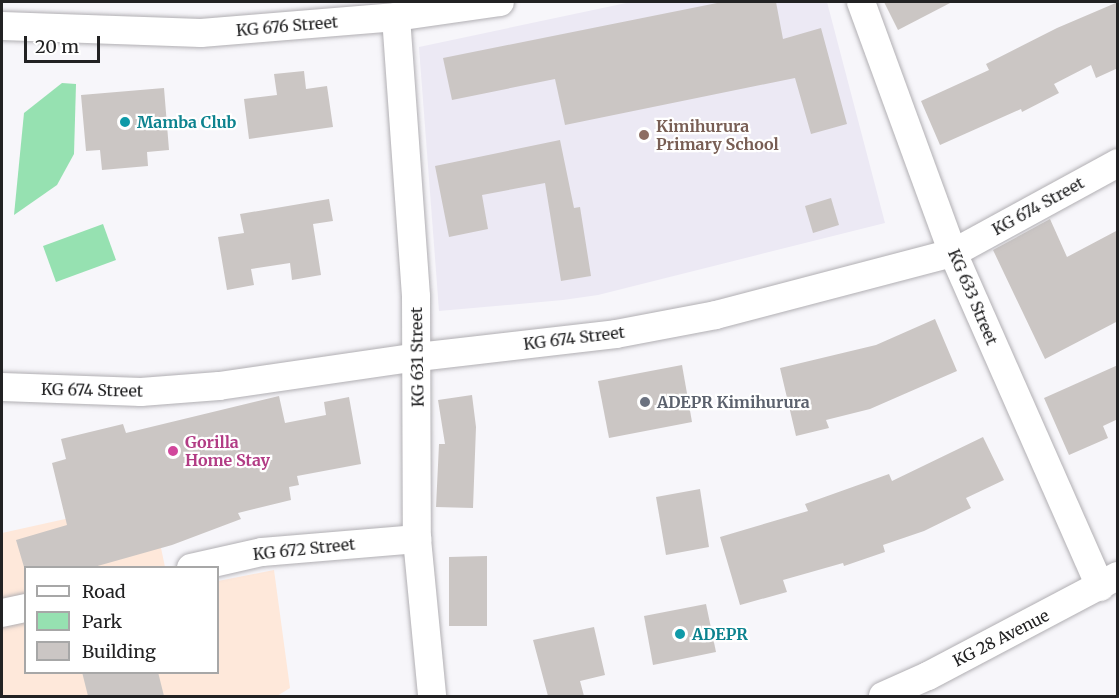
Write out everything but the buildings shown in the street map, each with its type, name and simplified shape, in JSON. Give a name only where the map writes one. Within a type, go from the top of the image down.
[{"type":"street","name":"KG 676 Street","points":[[2,26],[201,33],[396,17],[500,2]]},
{"type":"street","name":"KG 633 Street","points":[[861,2],[953,253],[1109,582]]},
{"type":"street","name":"KG 631 Street","points":[[396,17],[418,357],[417,539],[432,696]]},
{"type":"street","name":"KG 674 Street","points":[[2,387],[141,392],[219,386],[418,357],[616,334],[716,315],[953,253],[1118,163]]},
{"type":"street","name":"KG 672 Street","points":[[196,566],[262,552],[417,539]]},
{"type":"street","name":"KG 28 Avenue","points":[[883,696],[1109,582]]},
{"type":"street","points":[[2,614],[24,608]]},
{"type":"shaded area","name":"Kimihurura Primary School","points":[[631,2],[827,2],[885,223],[598,295],[439,311],[419,47]]},
{"type":"shaded area","points":[[151,500],[165,566],[24,566],[24,674],[219,674],[219,581],[274,570],[290,688],[277,696],[2,696],[2,533]]},
{"type":"green space","points":[[62,83],[76,84],[74,154],[57,185],[14,215],[24,113]]},
{"type":"green space","points":[[103,224],[116,260],[56,282],[43,246]]},
{"type":"place","name":"Mamba Club","points":[[125,122]]},
{"type":"place","name":"Kimihurura Primary School","points":[[644,135]]},
{"type":"place","name":"ADEPR Kimihurura","points":[[645,402]]},
{"type":"place","name":"Gorilla Home Stay","points":[[173,451]]},
{"type":"place","name":"ADEPR","points":[[680,634]]}]
